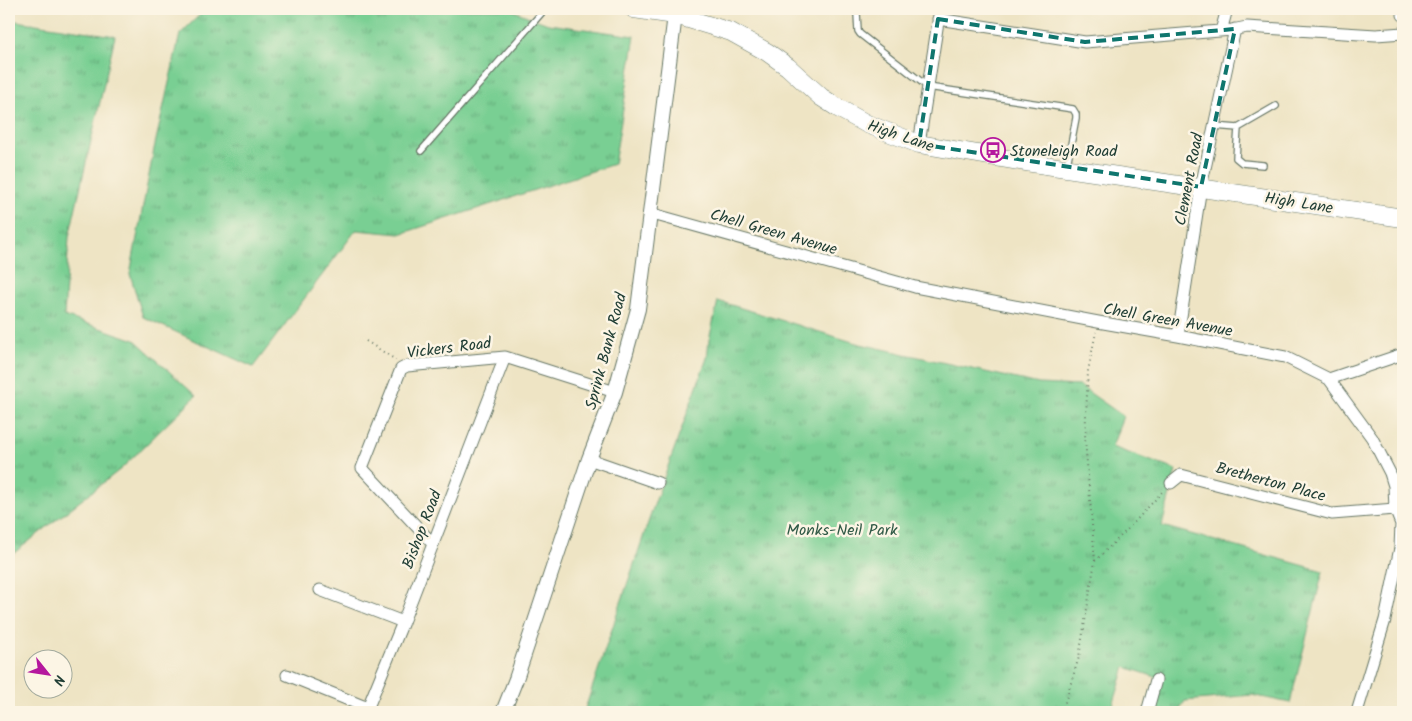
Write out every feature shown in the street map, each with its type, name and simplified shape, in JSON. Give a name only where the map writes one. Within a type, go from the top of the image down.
[{"type":"main road","name":"High Lane","points":[[634,9],[675,15],[731,32],[751,42],[788,67],[821,96],[838,108],[866,124],[919,144],[1403,218]]},
{"type":"street","points":[[1221,31],[1227,9]]},
{"type":"street","points":[[1403,9],[1403,15]]},
{"type":"street","points":[[919,144],[939,14],[1085,42],[1221,31],[1247,26],[1376,35],[1403,33]]},
{"type":"street","name":"Sprink Bank Road","points":[[504,712],[589,459],[615,392],[638,309],[675,15]]},
{"type":"street","name":"Clement Road","points":[[1178,336],[1201,187],[1235,29]]},
{"type":"street","name":"Chell Green Avenue","points":[[649,213],[915,288],[1178,336],[1285,358],[1329,378],[1372,438],[1390,473],[1399,510],[1400,548],[1385,620],[1357,712]]},
{"type":"street","points":[[1329,378],[1403,354]]},
{"type":"street","name":"Vickers Road","points":[[433,544],[362,468],[401,369],[407,366],[505,357],[615,392]]},
{"type":"street","name":"Bishop Road","points":[[367,710],[404,622],[505,357]]},
{"type":"street","points":[[589,459],[658,483]]},
{"type":"street","name":"Bretherton Place","points":[[1171,483],[1180,475],[1332,514],[1399,510]]},
{"type":"street","points":[[320,590],[404,622]]},
{"type":"street","points":[[287,675],[367,710]]},
{"type":"street","points":[[1147,712],[1156,680]]},
{"type":"lane","points":[[421,151],[545,9]]},
{"type":"lane","points":[[857,13],[858,31],[860,34],[928,87],[1072,109],[1076,114],[1076,118],[1067,168]]},
{"type":"lane","points":[[1214,126],[1238,128],[1276,106]]},
{"type":"lane","points":[[1238,128],[1236,158],[1242,163],[1263,165]]},
{"type":"path","points":[[1062,712],[1079,657],[1094,561],[1085,439],[1088,371],[1098,322]]},
{"type":"path","points":[[366,341],[407,366]]},
{"type":"path","points":[[1094,561],[1130,527],[1171,483]]},
{"type":"highlighted area","points":[[938,19],[1085,42],[1235,29],[1201,187],[919,144]]},
{"type":"green space","points":[[206,9],[509,9],[548,24],[635,36],[614,164],[400,234],[356,230],[253,367],[143,317],[130,274],[154,149],[180,34]]},
{"type":"green space","points":[[9,20],[115,36],[69,237],[64,316],[135,340],[196,396],[122,468],[9,557]]},
{"type":"green space","name":"Monks-Neil Park","points":[[718,301],[856,343],[1039,384],[1080,386],[1123,416],[1112,447],[1176,470],[1162,526],[1323,571],[1290,703],[1252,695],[1185,701],[1178,712],[1155,712],[1162,679],[1125,667],[1111,712],[584,712],[653,508],[707,358]]},
{"type":"place","name":"Stoneleigh Road","points":[[993,150]]}]
